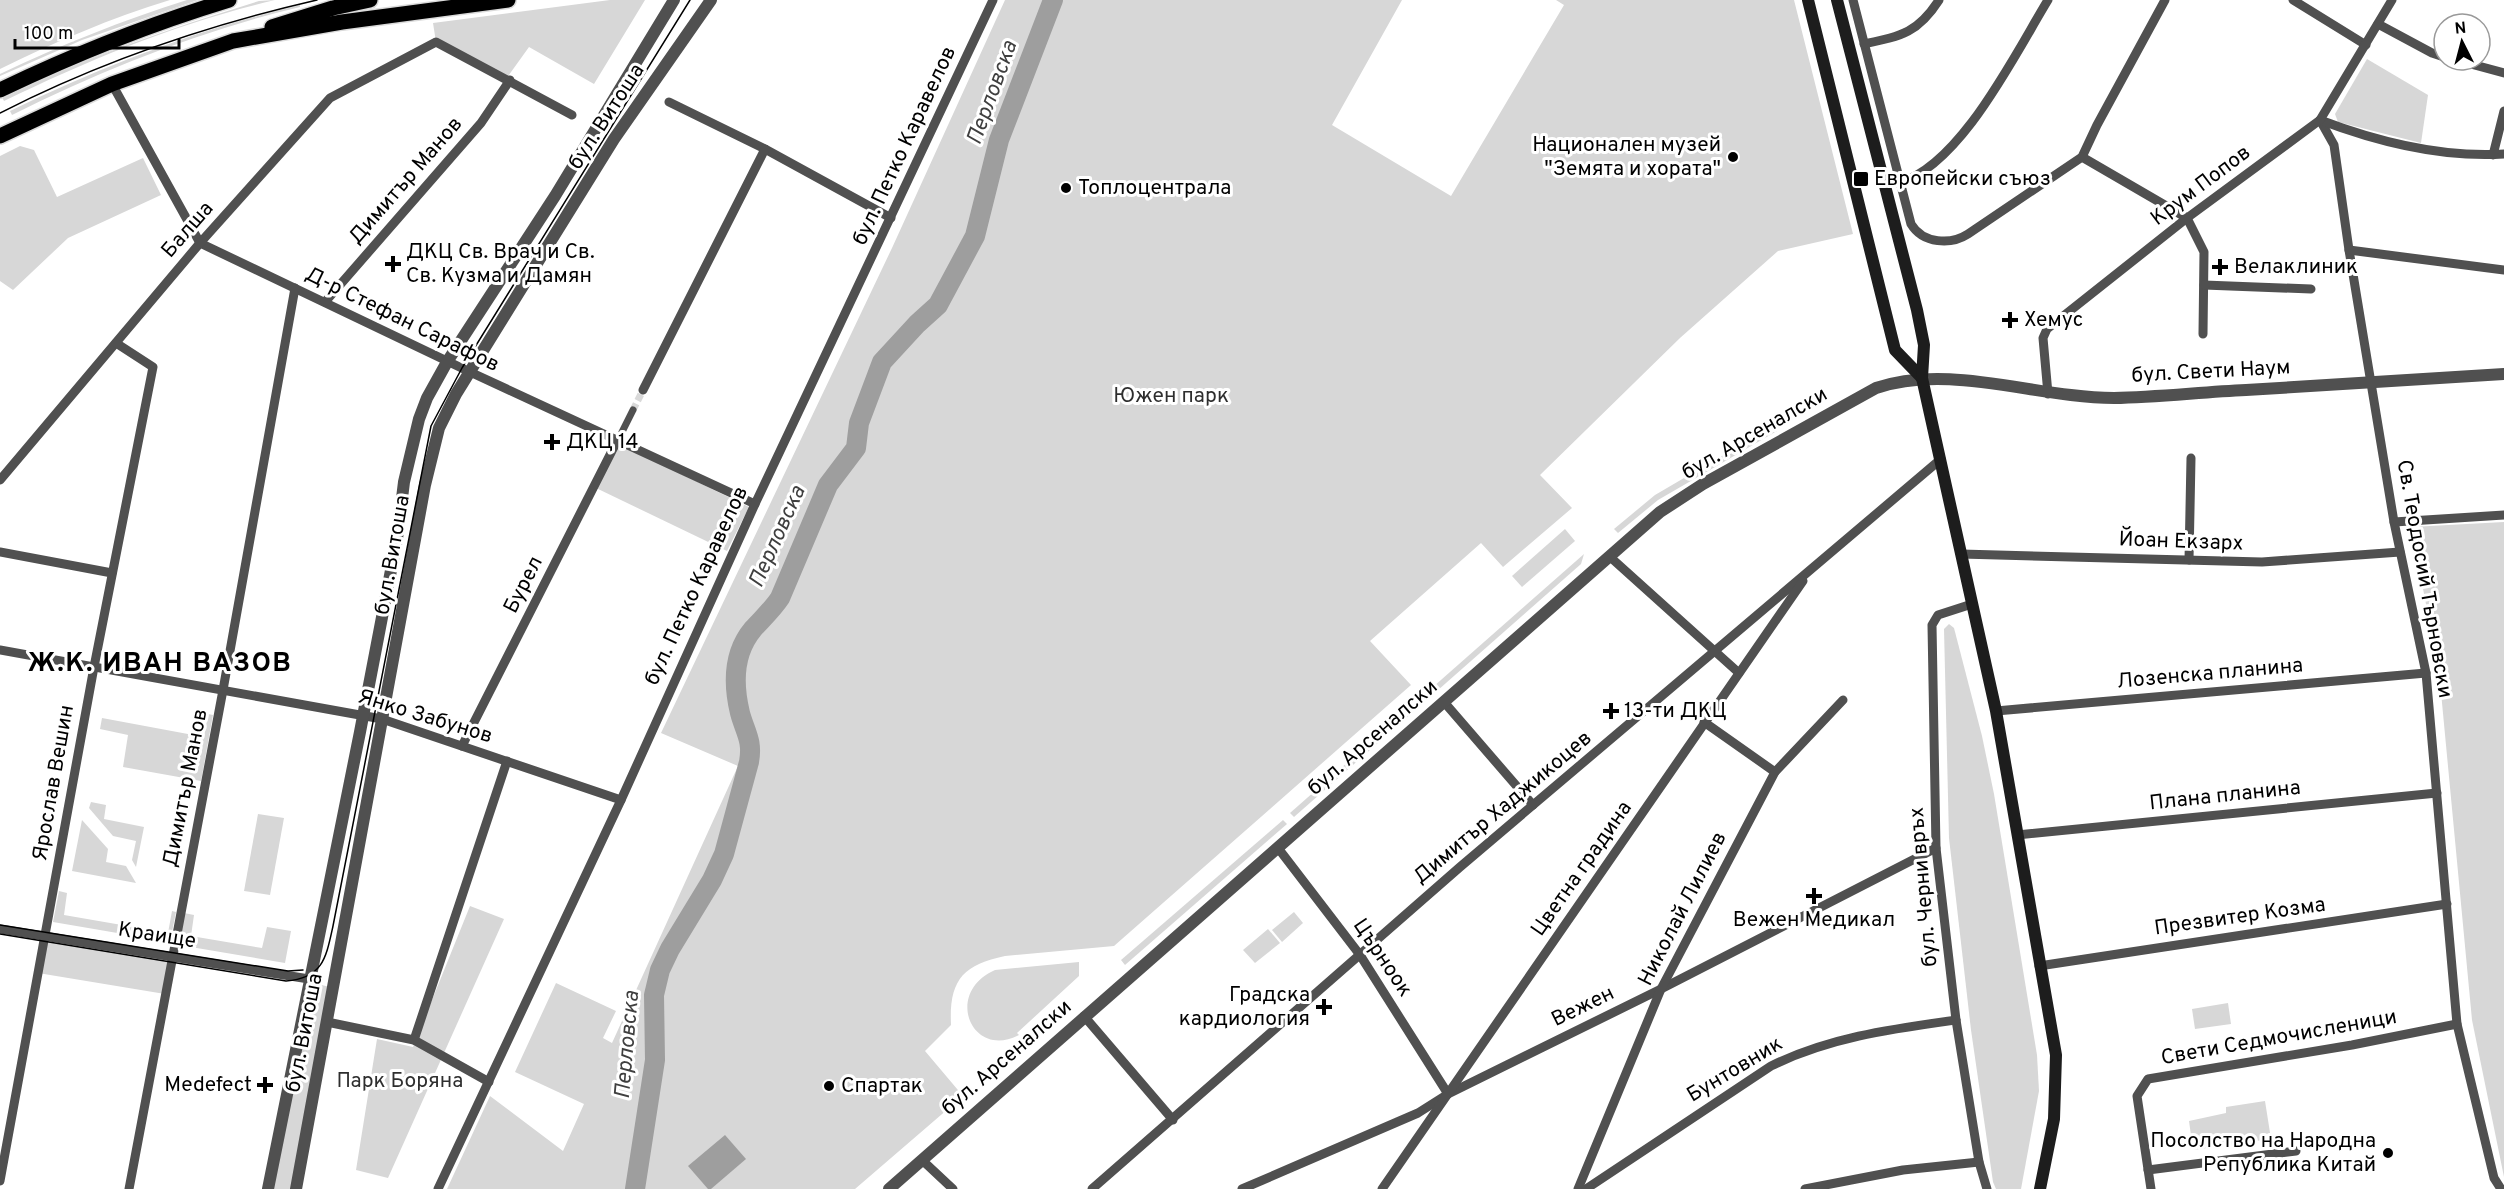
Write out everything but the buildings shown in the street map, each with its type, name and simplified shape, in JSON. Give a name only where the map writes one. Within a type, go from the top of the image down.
[{"type":"main road","points":[[0,90],[75,54],[179,15],[229,0]]},
{"type":"main road","points":[[0,136],[112,84],[305,16],[370,0]]},
{"type":"main road","points":[[233,41],[342,22],[508,0]]},
{"type":"main road","points":[[1808,0],[1895,350],[1922,378]]},
{"type":"main road","points":[[1836,0],[1917,310],[1924,345],[1922,378],[1996,711],[2055,1055],[2054,1119],[2040,1189]]},
{"type":"street","name":"бул. Витоша","points":[[268,1189],[397,539],[412,443],[427,398],[447,362],[555,196],[674,0]]},
{"type":"street","name":"бул. Витоша","points":[[296,1189],[434,443],[448,408],[614,139],[711,0]]},
{"type":"street","name":"бул. Петко Каравелов","points":[[438,1189],[621,800],[755,504],[993,0]]},
{"type":"street","points":[[1853,0],[1899,183],[1914,228],[1932,239],[1951,242],[1959,239],[2082,157],[2165,0]]},
{"type":"street","points":[[1864,44],[1906,34],[1928,17],[1939,0]]},
{"type":"street","points":[[1899,183],[1914,179],[1955,145],[1980,110],[2048,0]]},
{"type":"street","points":[[2293,0],[2366,45]]},
{"type":"street","name":"Крум Попов","points":[[2048,394],[2043,338],[2047,328],[2187,218],[2320,120],[2392,0]]},
{"type":"street","points":[[2378,24],[2432,53]]},
{"type":"street","name":"Балша","points":[[0,480],[200,243],[330,98],[436,42],[510,80]]},
{"type":"street","points":[[510,80],[572,115]]},
{"type":"street","name":"Димитър Манов","points":[[325,302],[481,123],[510,80]]},
{"type":"street","points":[[112,84],[200,243]]},
{"type":"street","points":[[669,102],[765,149],[891,218]]},
{"type":"street","points":[[2493,155],[2504,111]]},
{"type":"street","points":[[2320,120],[2362,136],[2417,149],[2504,154]]},
{"type":"street","name":"Св. Теодосий Търновски","points":[[2320,120],[2334,145],[2394,522],[2426,673],[2457,1024],[2494,1178],[2500,1189]]},
{"type":"street","points":[[643,390],[765,149]]},
{"type":"street","points":[[2082,157],[2187,218],[2204,252],[2203,334]]},
{"type":"street","name":"Д-р Стефан Сарафов","points":[[200,243],[447,362],[619,436],[755,504]]},
{"type":"street","points":[[2349,250],[2504,270]]},
{"type":"street","points":[[2204,285],[2311,290]]},
{"type":"street","name":"Димитър Манов","points":[[129,1189],[223,690],[295,288]]},
{"type":"street","name":"Ярослав Вешин","points":[[0,1180],[94,667],[153,367],[116,343]]},
{"type":"street","name":"бул. Свети Наум","points":[[1922,378],[1961,380],[2048,394],[2114,398],[2504,374]]},
{"type":"street","name":"бул. Арсеналски","points":[[889,1189],[1660,512],[1703,484],[1876,388],[1895,382],[1922,378]]},
{"type":"street","name":"Бурел","points":[[462,746],[633,410]]},
{"type":"street","points":[[2189,560],[2191,458]]},
{"type":"street","name":"Димитър Хаджикоцев","points":[[1092,1189],[1533,805],[1941,459]]},
{"type":"street","points":[[2394,522],[2504,515]]},
{"type":"street","points":[[0,552],[112,573]]},
{"type":"street","name":"Йоан Екзарх","points":[[1961,554],[2262,562],[2400,552]]},
{"type":"street","points":[[1609,556],[1739,673]]},
{"type":"street","name":"Цветна градина","points":[[1382,1189],[1812,569]]},
{"type":"street","name":"бул. Черни връх","points":[[1972,604],[1938,615],[1932,625],[1936,848],[1956,1020],[1978,1162],[1987,1189]]},
{"type":"street","name":"Янко Забунов","points":[[0,650],[382,719],[621,800]]},
{"type":"street","name":"Лозенска планина","points":[[1996,711],[2426,673]]},
{"type":"street","name":"Николай Лилиев","points":[[1578,1189],[1661,989],[1775,772],[1843,700]]},
{"type":"street","points":[[1444,702],[1533,805]]},
{"type":"street","points":[[1704,722],[1775,772]]},
{"type":"street","points":[[414,1040],[507,761]]},
{"type":"street","name":"Плана планина","points":[[2017,835],[2437,794]]},
{"type":"street","name":"Църноок","points":[[1278,848],[1360,955],[1448,1094]]},
{"type":"street","name":"Вежен","points":[[1242,1189],[1418,1113],[1448,1094],[1661,989],[1936,848]]},
{"type":"street","name":"Презвитер Козма","points":[[2039,966],[2447,904]]},
{"type":"street","name":"Краище","points":[[0,929],[309,979]]},
{"type":"street","points":[[1084,1016],[1173,1120]]},
{"type":"street","name":"Бунтовник","points":[[1586,1189],[1770,1066],[1801,1051],[1866,1033],[1956,1020]]},
{"type":"street","points":[[327,1022],[414,1040],[489,1082]]},
{"type":"street","name":"Свети Седмочисленици","points":[[2151,1189],[2138,1096],[2148,1079],[2457,1024]]},
{"type":"street","points":[[2148,1170],[2296,1151]]},
{"type":"street","points":[[922,1160],[953,1189]]},
{"type":"street","points":[[1805,1189],[1903,1170],[1978,1162]]},
{"type":"green space","points":[[0,0],[170,0],[84,31],[0,69]]},
{"type":"green space","points":[[187,0],[198,0],[82,40],[0,76],[23,63],[92,34]]},
{"type":"green space","points":[[275,0],[205,19],[136,43],[4,101],[2,97],[97,56],[161,33],[259,1]]},
{"type":"green space","points":[[610,0],[645,0],[594,84],[529,47],[506,79],[436,42],[433,23]]},
{"type":"green space","name":"Южен парк","points":[[1005,0],[1402,0],[1332,125],[1451,196],[1564,5],[1556,0],[1794,0],[1853,234],[1778,251],[1680,338],[1540,475],[1572,508],[1503,567],[1481,543],[1370,641],[1411,685],[1114,946],[1005,956],[978,964],[968,970],[956,986],[951,1010],[951,1025],[925,1051],[963,1096],[855,1189],[447,1189],[490,1096],[563,1151],[584,1104],[515,1072],[556,983],[616,1011],[603,1038],[612,1043],[738,766],[661,733],[892,248]]},
{"type":"green space","points":[[300,5],[300,7],[226,28],[153,53],[82,82],[12,115],[10,111],[152,50],[225,25]]},
{"type":"green space","points":[[2367,59],[2428,95],[2421,143],[2338,122],[2335,114]]},
{"type":"green space","points":[[20,146],[34,150],[57,197],[143,158],[161,195],[68,238],[13,290],[0,281],[0,156]]},
{"type":"green space","points":[[1773,426],[1777,431],[1658,500],[1618,533],[1614,529],[1655,495]]},
{"type":"green space","points":[[617,443],[749,507],[727,551],[596,488]]},
{"type":"green space","points":[[2504,522],[2504,1177],[2472,1020],[2439,671],[2411,527]]},
{"type":"green space","points":[[1565,529],[1575,541],[1522,587],[1512,576]]},
{"type":"green space","points":[[1584,554],[1581,564],[1294,817],[1290,813]]},
{"type":"green space","points":[[1949,624],[1954,628],[1982,736],[1994,794],[2037,1055],[2039,1091],[2021,1189],[1996,1189],[1993,1182],[1971,1030],[1949,838],[1944,629]]},
{"type":"green space","points":[[208,714],[213,715],[201,781],[123,767],[128,735],[100,729],[102,718],[204,737]]},
{"type":"green space","points":[[91,802],[106,805],[104,819],[144,827],[136,867],[132,860],[136,841],[113,836],[89,808]]},
{"type":"green space","points":[[258,814],[284,818],[270,895],[244,891]]},
{"type":"green space","points":[[82,820],[108,849],[106,862],[126,866],[136,883],[72,871]]},
{"type":"green space","points":[[1283,820],[1287,824],[1125,965],[1121,960]]},
{"type":"green space","points":[[59,891],[67,893],[64,915],[168,933],[172,911],[176,912],[170,942],[53,922]]},
{"type":"green space","name":"Парк Боряна","points":[[470,906],[504,919],[388,1178],[356,1170],[377,1039],[413,1047]]},
{"type":"green space","points":[[1294,912],[1303,923],[1282,942],[1272,930]]},
{"type":"green space","points":[[184,913],[194,915],[191,936],[262,948],[267,927],[291,931],[285,963],[179,945]]},
{"type":"green space","points":[[1268,929],[1280,943],[1255,963],[1243,950]]},
{"type":"green space","points":[[44,941],[171,962],[165,994],[38,973]]},
{"type":"green space","points":[[1079,962],[1079,976],[1017,1033],[1019,1035],[1002,1040],[988,1039],[977,1031],[970,1020],[967,1007],[970,993],[979,980],[995,970]]},
{"type":"green space","points":[[313,983],[330,987],[291,1189],[272,1189]]},
{"type":"green space","points":[[2228,1003],[2231,1024],[2195,1029],[2192,1009]]},
{"type":"green space","points":[[2265,1101],[2271,1139],[2193,1150],[2189,1121],[2226,1113],[2226,1107]]},
{"type":"shaded area","points":[[725,1135],[746,1159],[711,1189],[708,1189],[688,1166]]},
{"type":"waterway","name":"Перловска","points":[[635,1189],[655,1060],[654,995],[660,970],[670,949],[712,880],[724,854],[749,762],[749,742],[736,691],[738,658],[746,638],[780,598],[828,485],[856,448],[859,423],[882,362],[938,305],[975,236],[999,140],[1053,0]]},
{"type":"tunnel","points":[[633,410],[643,390]]},
{"type":"tram line","points":[[0,113],[76,77],[155,47],[236,21],[317,0]]},
{"type":"tram line","points":[[0,934],[286,981],[308,976],[321,964],[328,948],[333,926],[431,426],[462,368],[690,0]]},
{"type":"tram line","points":[[0,925],[288,971],[303,970]]},
{"type":"place","name":"Национален музей \"Земята и хората\"","points":[[1733,157]]},
{"type":"place","name":"Европейски съюз","points":[[1861,179]]},
{"type":"place","name":"Топлоцентрала","points":[[1066,188]]},
{"type":"place","name":"ДКЦ Св. Врач и Св. Св. Кузма и Дамян","points":[[393,264]]},
{"type":"place","name":"Велаклиник","points":[[2220,267]]},
{"type":"place","name":"Хемус","points":[[2010,320]]},
{"type":"place","name":"ДКЦ 14","points":[[552,442]]},
{"type":"place","name":"13-ти ДКЦ","points":[[1611,711]]},
{"type":"place","name":"Вежен Медикал","points":[[1814,896]]},
{"type":"place","name":"Градска кардиология","points":[[1324,1007]]},
{"type":"place","name":"Medefect","points":[[265,1085]]},
{"type":"place","name":"Спартак","points":[[829,1086]]},
{"type":"place","name":"Посолство на Народна Република Китай","points":[[2388,1153]]},
{"type":"district","name":"Ж.К. ИВАН ВАЗОВ","points":[[160,664]]}]
